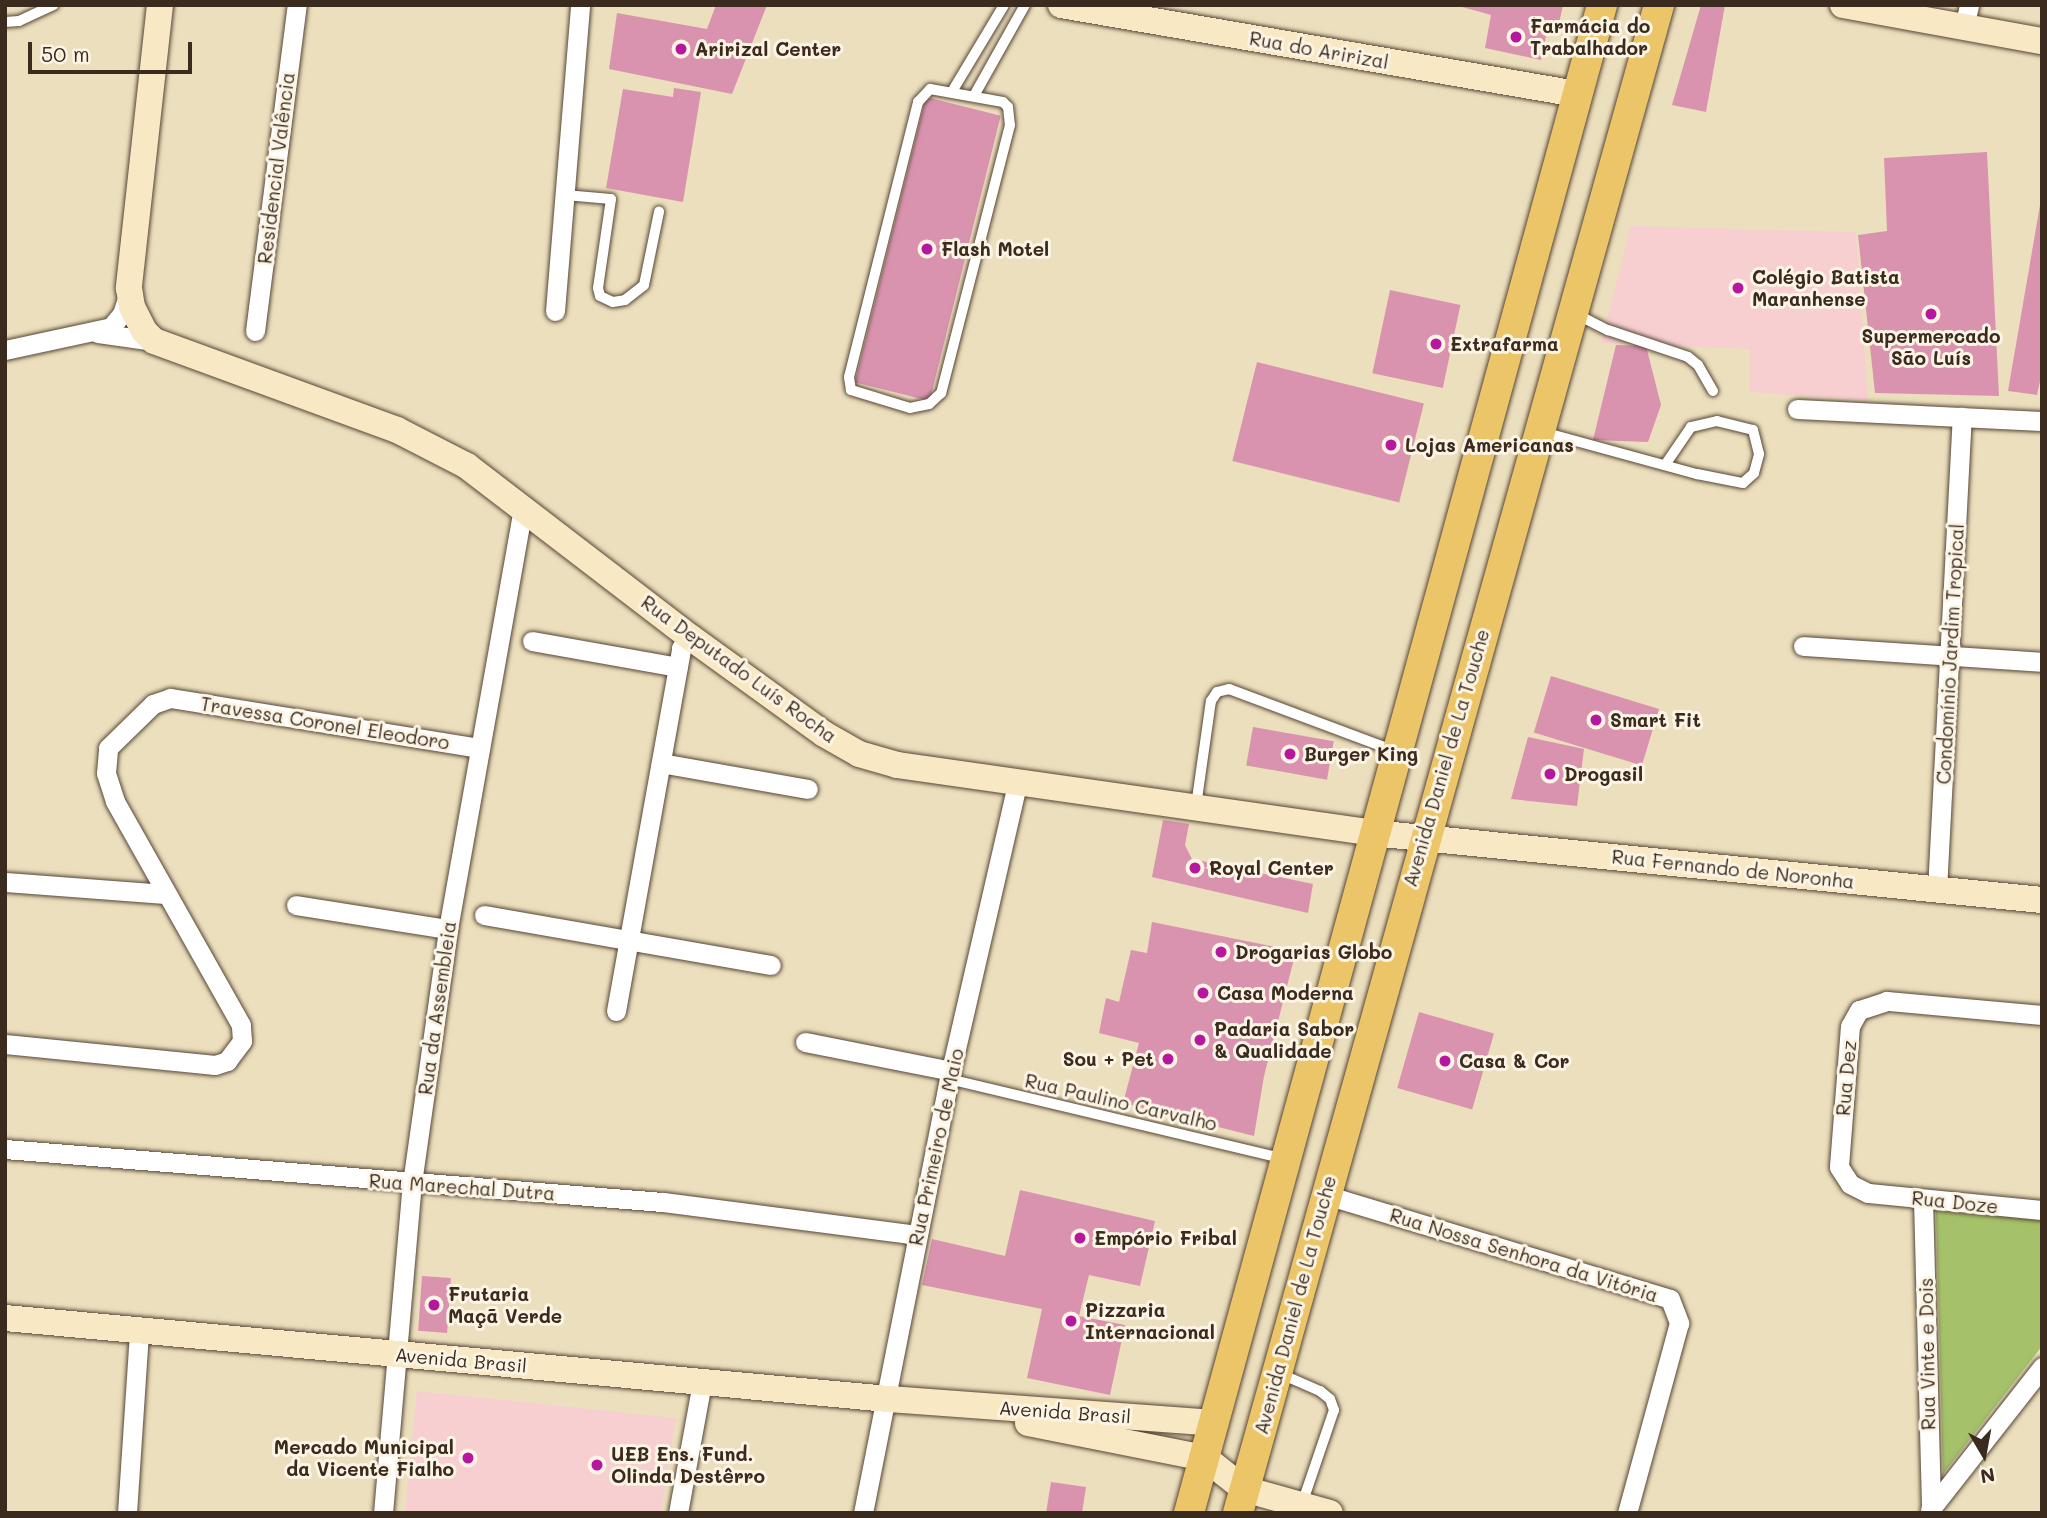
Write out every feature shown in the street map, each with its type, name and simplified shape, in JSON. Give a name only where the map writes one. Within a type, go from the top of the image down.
[{"type":"main road","points":[[154,341],[137,321],[129,288],[160,5]]},
{"type":"main road","name":"Rua do Aririzal","points":[[1060,5],[1577,94]]},
{"type":"main road","points":[[1189,1513],[1602,5]]},
{"type":"main road","name":"Avenida Daniel de La Touche","points":[[1241,1501],[1424,838],[1659,5]]},
{"type":"main road","points":[[1843,5],[1967,16],[2042,41]]},
{"type":"main road","name":"Rua Deputado Luís Rocha","points":[[154,341],[433,446],[523,508],[691,637],[824,734],[859,754],[897,765],[1017,784],[1373,834],[1424,838]]},
{"type":"main road","name":"Rua Fernando de Noronha","points":[[1424,838],[2042,900]]},
{"type":"main road","name":"Avenida Brasil","points":[[5,1318],[889,1399],[1214,1423]]},
{"type":"main road","name":"Avenida Brasil","points":[[916,1401],[1205,1458]]},
{"type":"main road","points":[[1205,1458],[1257,1440]]},
{"type":"main road","points":[[1205,1458],[1241,1501],[1302,1505],[1330,1513]]},
{"type":"street","name":"Residencial Valência","points":[[255,331],[297,5]]},
{"type":"street","points":[[555,310],[580,5]]},
{"type":"street","points":[[97,333],[118,322],[129,288]]},
{"type":"street","name":"Rua Deputado Luís Rocha","points":[[5,349],[97,333],[154,341]]},
{"type":"street","points":[[1797,409],[2042,421]]},
{"type":"street","name":"Condomínio Jardim Tropical","points":[[1937,890],[1962,417]]},
{"type":"street","name":"Rua da Assembleia","points":[[383,1513],[412,1184],[448,929],[523,508]]},
{"type":"street","points":[[616,1011],[681,648],[691,637]]},
{"type":"street","points":[[532,641],[678,667]]},
{"type":"street","points":[[1803,646],[2042,662]]},
{"type":"street","name":"Travessa Coronel Eleodoro","points":[[166,894],[115,801],[105,761],[119,735],[153,704],[170,698],[480,748]]},
{"type":"street","points":[[661,763],[808,789]]},
{"type":"street","name":"Rua Primeiro de Maio","points":[[863,1513],[889,1399],[917,1235],[950,1075],[1017,784]]},
{"type":"street","points":[[5,882],[166,894],[241,1025],[242,1041],[227,1061],[184,1063],[5,1044]]},
{"type":"street","points":[[296,905],[448,929]]},
{"type":"street","points":[[484,915],[771,965]]},
{"type":"street","name":"Rua Dez","points":[[1868,1193],[1850,1184],[1839,1167],[1850,1026],[1859,1010],[1886,1001],[2042,1015]]},
{"type":"street","points":[[805,1042],[950,1075]]},
{"type":"street","name":"Rua Marechal Dutra","points":[[5,1149],[412,1184],[663,1202],[917,1235]]},
{"type":"street","name":"Rua Doze","points":[[1868,1193],[2042,1210]]},
{"type":"street","name":"Rua Nossa Senhora da Vitória","points":[[1325,1195],[1670,1298],[1679,1323],[1628,1513]]},
{"type":"street","name":"Rua Vinte e Dois","points":[[1923,1199],[1931,1512]]},
{"type":"street","points":[[127,1513],[139,1331]]},
{"type":"street","points":[[1931,1512],[2042,1367]]},
{"type":"street","points":[[678,1513],[702,1382]]},
{"type":"lane","points":[[5,22],[19,21],[54,5]]},
{"type":"lane","points":[[953,90],[1004,5]]},
{"type":"lane","points":[[975,94],[1025,5]]},
{"type":"lane","points":[[930,89],[953,90],[975,94],[1008,107],[1010,125],[941,393],[929,404],[909,408],[851,390],[849,370],[920,96],[930,89]]},
{"type":"lane","points":[[565,195],[611,200],[598,288],[600,296],[613,302],[625,300],[644,285],[659,212]]},
{"type":"lane","points":[[1572,312],[1608,330],[1688,357],[1698,365],[1713,391]]},
{"type":"lane","points":[[1539,431],[1665,465],[1743,483],[1754,472],[1759,454],[1753,430],[1717,421],[1691,427],[1665,465]]},
{"type":"lane","points":[[1195,808],[1211,701],[1217,692],[1229,689],[1396,751]]},
{"type":"lane","name":"Rua Paulino Carvalho","points":[[950,1075],[1285,1159]]},
{"type":"lane","points":[[1276,1372],[1320,1391],[1330,1399],[1334,1410],[1302,1505]]},
{"type":"shaded area","name":"Colégio Batista Maranhense","points":[[1631,226],[1856,232],[1868,400],[1750,392],[1750,349],[1601,343]]},
{"type":"shaded area","points":[[417,1391],[676,1418],[661,1513],[405,1513]]},
{"type":"green space","points":[[1936,1211],[2042,1220],[2042,1346],[1943,1474]]},
{"type":"building","name":"Aririzal Center","points":[[716,5],[767,5],[732,94],[609,69],[617,13],[707,29]]},
{"type":"building","points":[[1455,5],[1563,5],[1558,28],[1548,27],[1541,60],[1485,48],[1491,15]]},
{"type":"building","points":[[1701,5],[1725,5],[1706,112],[1672,105]]},
{"type":"building","points":[[674,88],[701,92],[683,202],[606,188],[623,89],[673,97]]},
{"type":"building","name":"Flash Motel","points":[[926,97],[1001,116],[930,401],[855,382]]},
{"type":"building","name":"Supermercado São Luís","points":[[1987,152],[1999,396],[1875,393],[1858,235],[1887,231],[1884,158]]},
{"type":"building","points":[[2040,205],[2042,372],[2037,395],[2008,391]]},
{"type":"building","points":[[1390,290],[1460,305],[1443,388],[1372,373]]},
{"type":"building","points":[[1616,345],[1646,346],[1661,405],[1648,442],[1593,440]]},
{"type":"building","points":[[1257,362],[1424,404],[1399,503],[1232,461]]},
{"type":"building","name":"Smart Fit","points":[[1551,676],[1659,709],[1642,765],[1534,732]]},
{"type":"building","name":"Burger King","points":[[1253,727],[1334,741],[1327,780],[1246,765]]},
{"type":"building","name":"Drogasil","points":[[1528,737],[1584,749],[1577,806],[1511,799]]},
{"type":"building","name":"Royal Center","points":[[1163,820],[1189,824],[1185,845],[1192,859],[1313,884],[1308,913],[1152,877]]},
{"type":"building","points":[[1152,922],[1296,951],[1264,1076],[1254,1136],[1123,1103],[1139,1043],[1099,1033],[1106,998],[1119,1002],[1131,950],[1147,953]]},
{"type":"building","name":"Casa & Cor","points":[[1419,1012],[1494,1033],[1472,1109],[1397,1088]]},
{"type":"building","points":[[1020,1190],[1155,1221],[1140,1286],[1089,1275],[1079,1316],[1125,1325],[1110,1395],[1027,1378],[1042,1309],[922,1285],[932,1239],[1005,1256]]},
{"type":"building","name":"Frutaria Maçã Verde","points":[[422,1276],[451,1278],[447,1333],[418,1331]]},
{"type":"building","points":[[1051,1482],[1086,1487],[1082,1513],[1046,1513]]},
{"type":"place","name":"Farmácia do Trabalhador","points":[[1516,37]]},
{"type":"place","name":"Aririzal Center","points":[[681,49]]},
{"type":"place","name":"Flash Motel","points":[[927,249]]},
{"type":"place","name":"Colégio Batista Maranhense","points":[[1738,288]]},
{"type":"place","name":"Supermercado São Luís","points":[[1931,314]]},
{"type":"place","name":"Extrafarma","points":[[1436,344]]},
{"type":"place","name":"Lojas Americanas","points":[[1391,445]]},
{"type":"place","name":"Smart Fit","points":[[1596,720]]},
{"type":"place","name":"Burger King","points":[[1290,754]]},
{"type":"place","name":"Drogasil","points":[[1550,774]]},
{"type":"place","name":"Royal Center","points":[[1195,868]]},
{"type":"place","name":"Drogarias Globo","points":[[1221,952]]},
{"type":"place","name":"Casa Moderna","points":[[1203,993]]},
{"type":"place","name":"Padaria Sabor & Qualidade","points":[[1200,1040]]},
{"type":"place","name":"Sou + Pet","points":[[1168,1059]]},
{"type":"place","name":"Casa & Cor","points":[[1445,1061]]},
{"type":"place","name":"Empório Fribal","points":[[1080,1238]]},
{"type":"place","name":"Frutaria Maçã Verde","points":[[434,1305]]},
{"type":"place","name":"Pizzaria Internacional","points":[[1071,1321]]},
{"type":"place","name":"Mercado Municipal da Vicente Fialho","points":[[468,1458]]},
{"type":"place","name":"UEB Ens. Fund. Olinda Destêrro","points":[[597,1465]]}]
